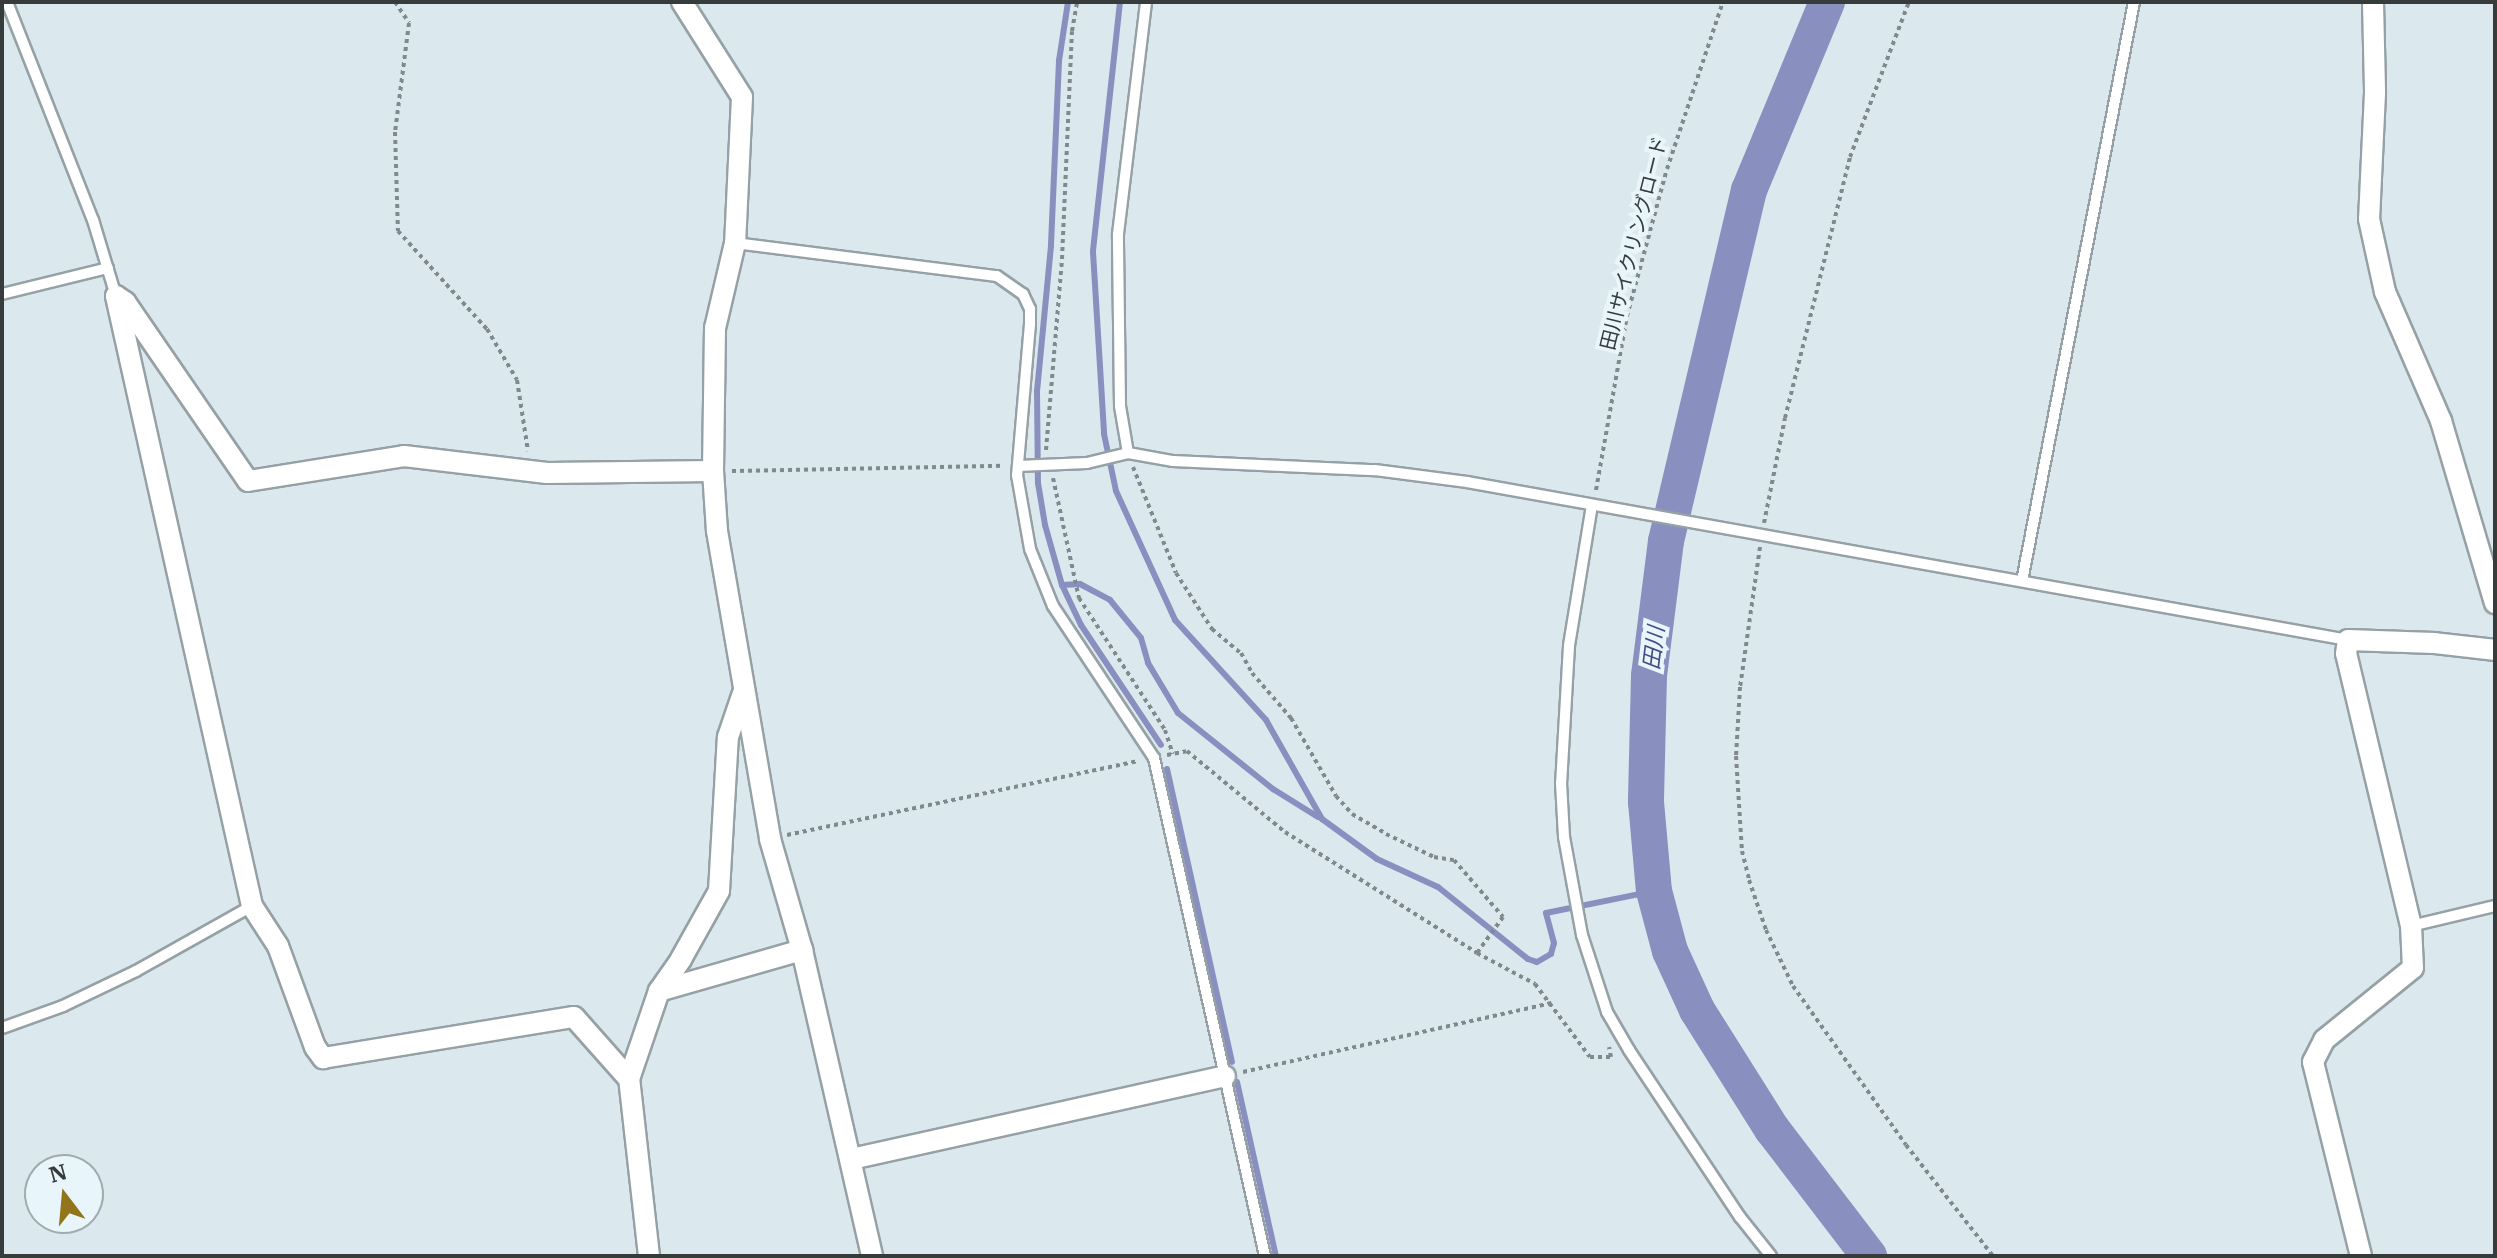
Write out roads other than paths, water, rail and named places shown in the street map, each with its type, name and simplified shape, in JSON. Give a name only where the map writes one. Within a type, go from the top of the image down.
[{"type":"street","points":[[682,2],[742,97],[735,243],[715,328],[713,471],[717,531],[770,839],[802,950],[872,1256]]},
{"type":"street","points":[[2373,2],[2375,93],[2369,219],[2385,292],[2441,421],[2495,603]]},
{"type":"street","points":[[116,296],[125,302],[248,481],[404,456],[532,472],[713,471]]},
{"type":"street","points":[[116,296],[252,906],[278,946],[315,1047],[323,1058],[574,1017],[629,1079]]},
{"type":"street","points":[[2361,1256],[2313,1062],[2324,1040],[2413,968],[2411,926],[2346,654],[2348,640],[2434,643],[2495,650]]},
{"type":"street","points":[[649,1256],[629,1079],[659,991],[681,959],[719,891],[728,737],[744,690]]},
{"type":"street","points":[[659,991],[802,950]]},
{"type":"street","points":[[851,1159],[1225,1076]]},
{"type":"lane","points":[[7,2],[93,220],[116,296]]},
{"type":"lane","points":[[1128,453],[1120,406],[1118,234],[1146,2]]},
{"type":"lane","points":[[2022,581],[2134,2]]},
{"type":"lane","points":[[735,243],[997,276],[1023,294],[1030,309],[1030,324],[1018,466],[1030,549],[1043,588],[1154,758],[1265,1256]]},
{"type":"lane","points":[[2,294],[108,268]]},
{"type":"lane","points":[[1018,466],[1087,463],[1128,453],[1173,461],[1375,470],[1596,503],[1758,536],[2348,640]]},
{"type":"lane","points":[[1596,503],[1569,646],[1561,783],[1564,837],[1582,935],[1607,1012],[1629,1050],[1740,1217],[1771,1256]]},
{"type":"lane","points":[[2,1028],[63,1006],[136,971],[252,906]]},
{"type":"lane","points":[[2411,926],[2495,906]]},
{"type":"waterway","points":[[1068,2],[1059,61],[1051,246],[1037,391],[1038,483],[1045,525],[1062,585],[1081,625],[1161,745]]},
{"type":"waterway","points":[[1120,2],[1093,252],[1104,434],[1116,491],[1175,620],[1266,720],[1322,819],[1377,859],[1438,887],[1528,959],[1537,962],[1551,954],[1554,943],[1546,913],[1654,891]]},
{"type":"waterway","name":"田川","points":[[1827,2],[1749,190],[1666,541],[1649,676],[1646,802],[1654,891],[1670,951],[1697,1010],[1772,1129],[1869,1256]]},
{"type":"waterway","points":[[1062,585],[1080,584],[1110,600],[1141,638],[1148,663],[1178,713],[1273,789],[1318,817]]},
{"type":"waterway","points":[[1167,769],[1232,1062]]},
{"type":"waterway","points":[[1237,1082],[1276,1256]]}]
